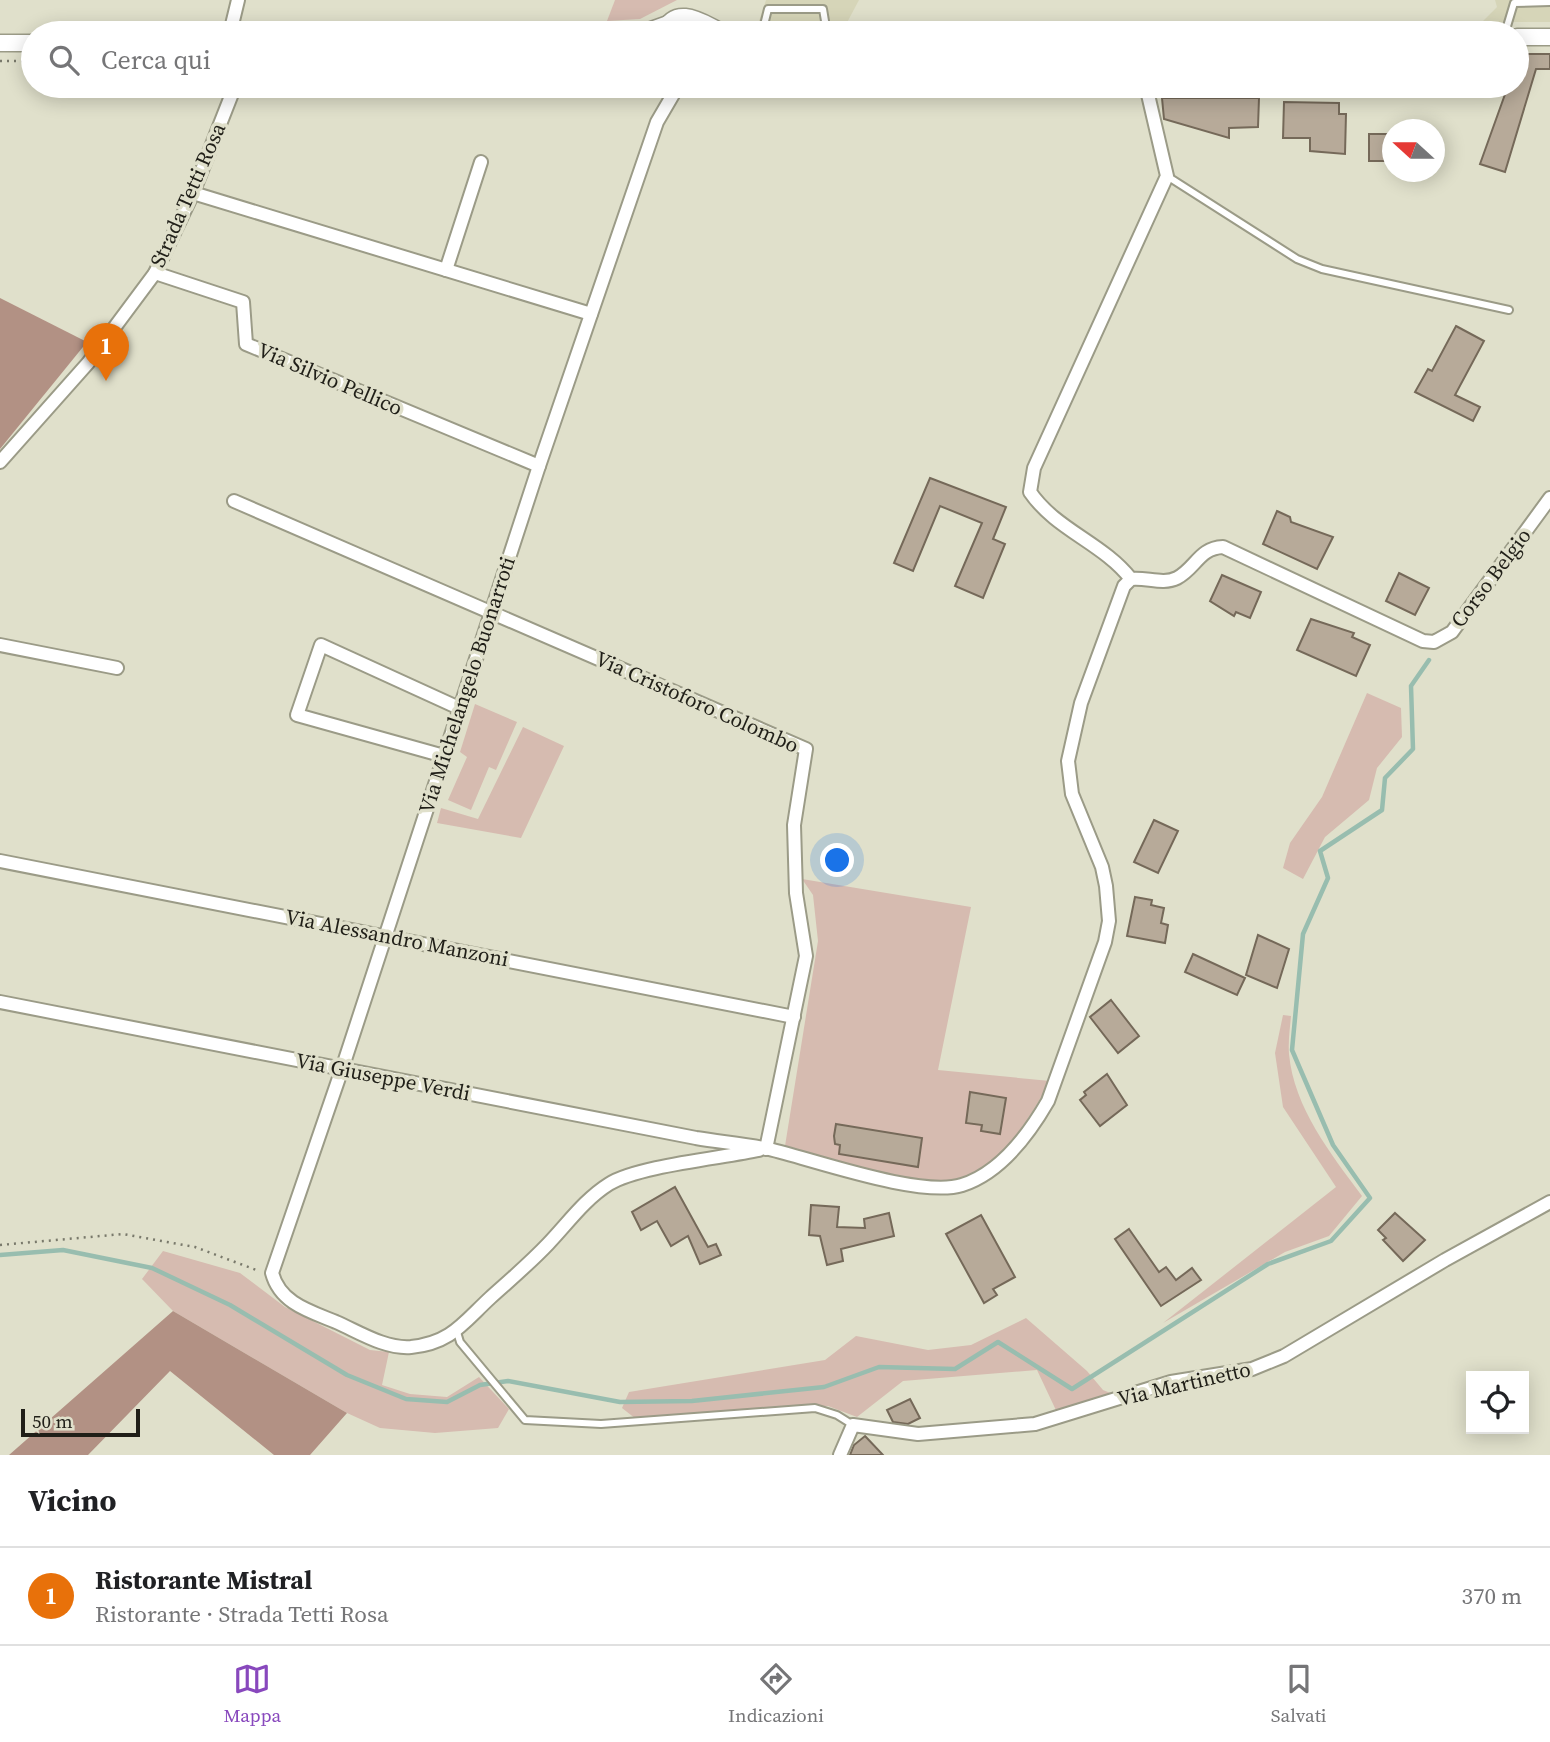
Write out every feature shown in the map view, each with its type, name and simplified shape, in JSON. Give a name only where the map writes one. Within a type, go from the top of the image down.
[{"type":"street","points":[[233,21],[238,0]]},
{"type":"street","points":[[675,21],[681,16],[689,16],[696,21]]},
{"type":"street","points":[[1529,37],[1550,37]]},
{"type":"street","points":[[0,43],[21,43]]},
{"type":"street","name":"Strada Tetti Rosa","points":[[0,462],[88,363],[155,273],[193,193],[230,98]]},
{"type":"street","points":[[272,1273],[276,1287],[287,1300],[384,1343],[410,1347],[457,1332],[528,1265],[585,1204],[609,1184],[629,1174],[766,1149],[905,1183],[940,1188],[960,1186],[978,1179],[996,1166],[1017,1145],[1040,1115],[1097,966],[1109,921],[1102,867],[1074,802],[1068,761],[1081,703],[1107,626],[1120,590],[1131,579],[1104,552],[1043,511],[1030,492],[1034,468],[1167,176],[1149,98]]},
{"type":"street","name":"Via Michelangelo Buonarroti","points":[[272,1273],[387,935],[539,466],[668,100]]},
{"type":"street","points":[[446,270],[481,162]]},
{"type":"street","points":[[193,193],[591,314]]},
{"type":"street","name":"Via Silvio Pellico","points":[[155,273],[243,302],[246,344],[539,466]]},
{"type":"street","name":"Corso Belgio","points":[[1131,579],[1168,581],[1189,569],[1206,550],[1223,547],[1423,641],[1434,642],[1452,632],[1550,498]]},
{"type":"street","name":"Via Cristoforo Colombo","points":[[234,500],[806,749],[794,825],[796,892],[806,956],[766,1149]]},
{"type":"street","points":[[0,645],[117,667]]},
{"type":"street","points":[[444,756],[297,715],[321,645],[459,708]]},
{"type":"street","name":"Via Alessandro Manzoni","points":[[0,861],[794,1017]]},
{"type":"street","name":"Via Giuseppe Verdi","points":[[0,1002],[766,1149]]},
{"type":"street","name":"Via Martinetto","points":[[853,1425],[918,1434],[1035,1424],[1171,1382],[1252,1369],[1284,1356],[1445,1260],[1550,1202]]},
{"type":"street","points":[[840,1455],[853,1425]]},
{"type":"lane","points":[[1509,21],[1514,4],[1550,2]]},
{"type":"lane","points":[[765,21],[768,9],[823,9],[825,21]]},
{"type":"lane","points":[[1167,176],[1297,259],[1322,269],[1509,310]]},
{"type":"lane","points":[[457,1332],[460,1342],[525,1420],[601,1424],[815,1408],[837,1415],[853,1425]]},
{"type":"path","points":[[0,61],[21,61]]},
{"type":"path","points":[[0,1245],[123,1234],[195,1247],[220,1255],[237,1265],[272,1273]]},
{"type":"shaded area","points":[[615,0],[677,0],[640,19],[607,21]]},
{"type":"shaded area","points":[[766,0],[859,0],[848,21],[759,21]]},
{"type":"shaded area","points":[[1495,0],[1550,0],[1550,22],[1483,21],[1497,7]]},
{"type":"shaded area","points":[[0,298],[87,342],[0,449]]},
{"type":"shaded area","points":[[1367,693],[1401,708],[1402,737],[1377,768],[1369,800],[1325,837],[1303,879],[1283,868],[1290,843],[1322,797]]},
{"type":"shaded area","points":[[475,704],[517,722],[496,770],[489,767],[471,810],[448,800],[467,757],[460,752]]},
{"type":"shaded area","points":[[523,727],[564,746],[521,838],[437,823],[441,808],[478,819]]},
{"type":"shaded area","points":[[802,879],[971,907],[938,1070],[1050,1081],[1014,1138],[990,1164],[977,1173],[963,1179],[924,1180],[875,1171],[785,1146],[818,941],[813,895]]},
{"type":"shaded area","points":[[1283,1015],[1291,1016],[1289,1054],[1292,1074],[1306,1112],[1362,1196],[1329,1236],[1285,1252],[1163,1323],[1336,1187],[1283,1107],[1275,1053]]},
{"type":"shaded area","points":[[163,1251],[240,1273],[285,1307],[370,1350],[389,1352],[382,1385],[410,1394],[447,1397],[479,1377],[509,1409],[498,1428],[435,1433],[380,1428],[347,1413],[173,1311],[142,1279]]},
{"type":"shaded area","points":[[173,1311],[347,1413],[310,1455],[274,1455],[170,1371],[88,1455],[9,1455]]},
{"type":"shaded area","points":[[1026,1318],[1087,1371],[1103,1390],[1130,1401],[1062,1423],[1037,1370],[903,1381],[857,1417],[828,1406],[636,1419],[622,1408],[629,1392],[825,1360],[856,1336],[928,1350],[971,1345]]},
{"type":"building","points":[[1529,54],[1550,54],[1550,69],[1536,69],[1529,92]]},
{"type":"building","points":[[1162,98],[1259,98],[1258,127],[1229,128],[1229,138],[1164,119]]},
{"type":"building","points":[[1504,98],[1527,98],[1505,172],[1480,164]]},
{"type":"building","points":[[1284,102],[1339,103],[1339,114],[1346,114],[1345,154],[1310,151],[1310,138],[1283,138]]},
{"type":"building","points":[[1369,134],[1382,134],[1382,161],[1369,161]]},
{"type":"building","points":[[1456,326],[1484,341],[1455,395],[1480,407],[1473,421],[1415,392],[1428,369],[1432,371]]},
{"type":"building","points":[[930,478],[1006,507],[993,539],[1005,544],[983,598],[955,586],[982,523],[940,506],[913,571],[894,563]]},
{"type":"building","points":[[1277,511],[1290,517],[1291,522],[1333,537],[1317,569],[1263,544]]},
{"type":"building","points":[[1399,573],[1429,588],[1415,615],[1386,601]]},
{"type":"building","points":[[1222,575],[1261,592],[1250,618],[1236,612],[1234,616],[1210,601]]},
{"type":"building","points":[[1311,619],[1354,633],[1352,637],[1370,645],[1356,676],[1297,650]]},
{"type":"building","points":[[1154,820],[1178,831],[1158,873],[1134,862]]},
{"type":"building","points":[[1135,897],[1152,900],[1151,905],[1164,908],[1161,923],[1168,925],[1165,943],[1127,936]]},
{"type":"building","points":[[1258,935],[1289,949],[1277,988],[1246,975]]},
{"type":"building","points":[[1193,954],[1245,978],[1237,995],[1185,972]]},
{"type":"building","points":[[1111,1000],[1139,1036],[1118,1053],[1090,1017]]},
{"type":"building","points":[[1107,1074],[1127,1105],[1100,1126],[1080,1100],[1086,1095],[1084,1092]]},
{"type":"building","points":[[970,1092],[1006,1098],[1000,1134],[981,1131],[982,1125],[966,1123]]},
{"type":"building","points":[[836,1124],[922,1138],[918,1167],[839,1154],[840,1145],[835,1144],[834,1136]]},
{"type":"building","points":[[675,1187],[708,1247],[716,1244],[721,1255],[700,1264],[688,1236],[671,1246],[657,1221],[641,1230],[632,1212]]},
{"type":"building","points":[[811,1205],[839,1207],[837,1227],[865,1228],[864,1219],[889,1213],[894,1236],[841,1249],[843,1261],[827,1265],[820,1236],[809,1235]]},
{"type":"building","points":[[1395,1213],[1425,1240],[1403,1261],[1383,1240],[1386,1238],[1378,1230]]},
{"type":"building","points":[[981,1215],[1015,1277],[993,1289],[997,1295],[984,1303],[946,1234]]},
{"type":"building","points":[[1129,1229],[1159,1272],[1166,1267],[1176,1280],[1192,1268],[1201,1280],[1161,1306],[1115,1239]]},
{"type":"building","points":[[910,1399],[920,1418],[908,1424],[893,1422],[887,1410]]},
{"type":"building","points":[[865,1436],[883,1455],[850,1455],[854,1445]]},
{"type":"waterway","points":[[0,1255],[63,1250],[152,1268],[230,1305],[347,1375],[406,1399],[447,1402],[480,1385],[508,1381],[620,1402],[692,1401],[824,1387],[879,1367],[955,1369],[998,1342],[1072,1389],[1268,1264],[1331,1241],[1370,1198],[1333,1145],[1292,1050],[1303,934],[1328,878],[1320,851],[1382,810],[1385,778],[1413,749],[1411,686],[1429,660]]},
{"type":"place","name":"Ristorante Mistral","points":[[106,381]]}]
